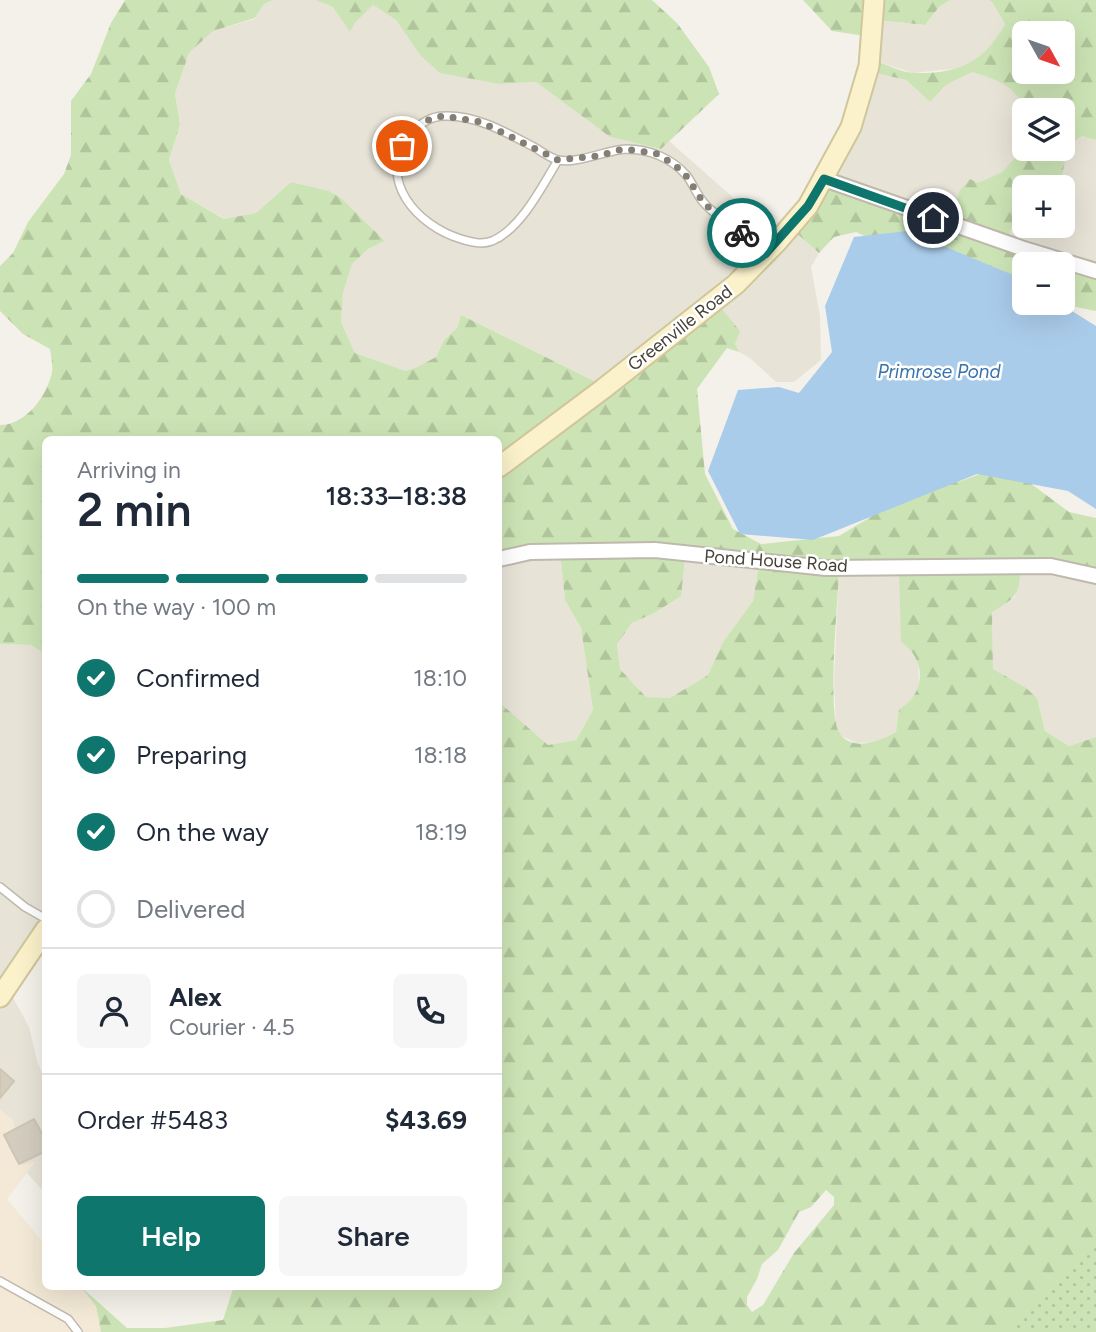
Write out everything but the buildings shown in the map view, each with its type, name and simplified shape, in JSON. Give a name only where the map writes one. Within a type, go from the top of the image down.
[{"type":"main road","name":"Greenville Road","points":[[502,465],[736,284],[808,206],[851,127],[869,66],[874,0]]},
{"type":"main road","points":[[0,996],[42,935]]},
{"type":"street","points":[[824,179],[1096,271]]},
{"type":"street","name":"Pond House Road","points":[[502,558],[530,552],[655,550],[826,568],[1051,566],[1096,576]]},
{"type":"lane","points":[[558,160],[514,226],[492,241],[475,244],[431,226],[410,206],[400,187],[397,170],[402,146],[417,127],[430,119],[443,116],[481,122],[558,160],[598,156],[623,149],[655,153],[674,164],[687,177],[703,202],[720,218],[747,236],[765,254]]},
{"type":"lane","points":[[0,887],[25,908],[42,917]]},
{"type":"lane","points":[[0,1281],[68,1319],[78,1332]]},
{"type":"shaded area","points":[[273,0],[315,0],[333,7],[354,24],[373,5],[396,20],[420,55],[500,84],[536,82],[610,137],[661,149],[669,141],[780,239],[792,229],[819,253],[811,267],[820,316],[821,360],[794,382],[776,382],[750,358],[739,352],[735,344],[606,387],[461,315],[457,328],[444,340],[436,357],[415,368],[406,371],[355,353],[341,322],[343,293],[352,264],[368,249],[385,241],[341,198],[329,191],[291,182],[256,213],[225,219],[181,194],[169,160],[180,124],[175,94],[189,53],[213,31],[255,19],[264,4]]},
{"type":"shaded area","points":[[950,0],[988,0],[992,2],[1005,24],[995,42],[979,58],[960,68],[913,73],[873,60],[877,20],[925,25],[939,7]]},
{"type":"shaded area","points":[[871,72],[906,80],[930,102],[946,85],[972,72],[1002,81],[1020,98],[1012,98],[1013,161],[1002,172],[978,184],[970,180],[960,190],[950,222],[828,175]]},
{"type":"shaded area","points":[[1082,136],[1096,140],[1096,273],[1075,265],[1075,252],[1039,252],[1007,240],[1012,227],[1012,238],[1075,238],[1075,175],[1053,175],[1060,161],[1075,161],[1075,141]]},
{"type":"shaded area","points":[[560,552],[565,600],[581,628],[593,710],[576,740],[548,745],[502,705],[502,560]]},
{"type":"shaded area","points":[[685,556],[759,564],[753,601],[723,642],[708,675],[670,698],[646,697],[620,669],[617,644],[632,623],[654,613]]},
{"type":"shaded area","points":[[1020,570],[1096,577],[1096,737],[1069,746],[1045,731],[1037,698],[1025,687],[993,669],[992,611],[1015,597]]},
{"type":"shaded area","points":[[839,571],[899,571],[913,650],[918,660],[919,687],[911,702],[899,709],[896,732],[880,742],[856,743],[840,735],[836,725],[834,680]]},
{"type":"shaded area","points":[[0,644],[31,645],[42,652],[42,938],[10,992],[29,1027],[42,1073],[42,1190],[23,1165],[16,1161],[7,1144],[14,1130],[13,1120],[0,1110]]},
{"type":"shaded area","points":[[0,1110],[13,1120],[14,1130],[7,1144],[16,1161],[23,1165],[36,1161],[7,1199],[42,1241],[42,1290],[83,1290],[96,1306],[101,1332],[0,1332]]},
{"type":"green space","points":[[125,0],[273,0],[264,4],[255,18],[213,31],[189,53],[175,94],[180,124],[169,160],[181,194],[224,219],[256,213],[291,182],[329,191],[341,198],[385,241],[368,249],[352,264],[343,293],[341,322],[355,353],[406,371],[415,368],[436,357],[444,340],[457,328],[461,315],[606,387],[717,303],[740,331],[735,344],[739,352],[727,348],[697,389],[705,474],[733,529],[761,544],[839,536],[912,492],[961,481],[1002,466],[1014,471],[1069,512],[1096,518],[1096,577],[1020,570],[1017,592],[992,612],[993,669],[1025,687],[1037,698],[1045,731],[1069,746],[1096,737],[1096,1332],[101,1332],[96,1306],[83,1290],[127,1328],[165,1328],[223,1320],[233,1290],[502,1290],[502,705],[548,745],[576,740],[593,710],[581,628],[565,600],[560,552],[502,560],[502,436],[42,436],[42,652],[31,645],[0,644],[0,425],[18,420],[34,408],[49,381],[52,366],[50,349],[23,334],[0,311],[0,266],[13,253],[28,222],[64,174],[71,155],[71,101],[91,74],[111,23]],"holes":[[[685,556],[759,564],[753,601],[723,642],[708,675],[670,698],[646,697],[620,669],[617,644],[632,623],[681,596]],[[839,571],[899,571],[901,642],[909,649],[919,667],[918,686],[908,703],[899,709],[896,732],[866,743],[858,744],[844,738],[836,721],[833,680]],[[826,1190],[834,1197],[834,1205],[794,1253],[763,1305],[752,1312],[747,1305],[747,1297],[762,1264],[778,1250],[799,1212],[811,1207]]]},
{"type":"green space","points":[[315,0],[652,0],[677,23],[709,67],[719,94],[661,149],[610,137],[536,82],[500,84],[440,73],[420,55],[396,20],[373,5],[354,24],[350,32],[333,7]]},
{"type":"green space","points":[[803,0],[950,0],[939,7],[925,25],[877,20],[872,37],[832,31]]},
{"type":"green space","points":[[988,0],[1096,0],[1096,140],[1082,136],[1075,141],[1075,98],[1019,98],[1004,84],[972,72],[946,85],[930,102],[906,80],[871,72],[873,60],[910,73],[930,73],[957,68],[969,63],[989,48],[1005,24],[992,2]]},
{"type":"green space","points":[[1012,161],[1065,161],[1062,175],[1012,175],[1012,227],[1007,240],[1040,252],[1012,252],[1012,285],[889,247],[856,232],[834,237],[819,253],[792,229],[826,181],[949,222],[960,190],[970,179],[978,183],[1002,172]]},
{"type":"green space","points":[[1075,264],[1096,272],[1096,311],[1075,307]]},
{"type":"green space","points":[[1096,1246],[1096,1332],[1009,1332]]},
{"type":"water","name":"Primrose Pond","points":[[907,231],[1012,275],[1012,315],[1075,313],[1096,326],[1096,509],[1068,491],[977,474],[813,540],[740,534],[708,471],[738,390],[779,387],[799,393],[832,352],[825,306],[854,237]]},
{"type":"way so far","points":[[402,146],[417,127],[430,119],[443,116],[481,122],[558,160],[598,156],[623,149],[655,153],[674,164],[687,177],[703,202],[742,233]]},
{"type":"route","points":[[742,233],[765,254],[808,206],[824,179],[933,218]]}]
